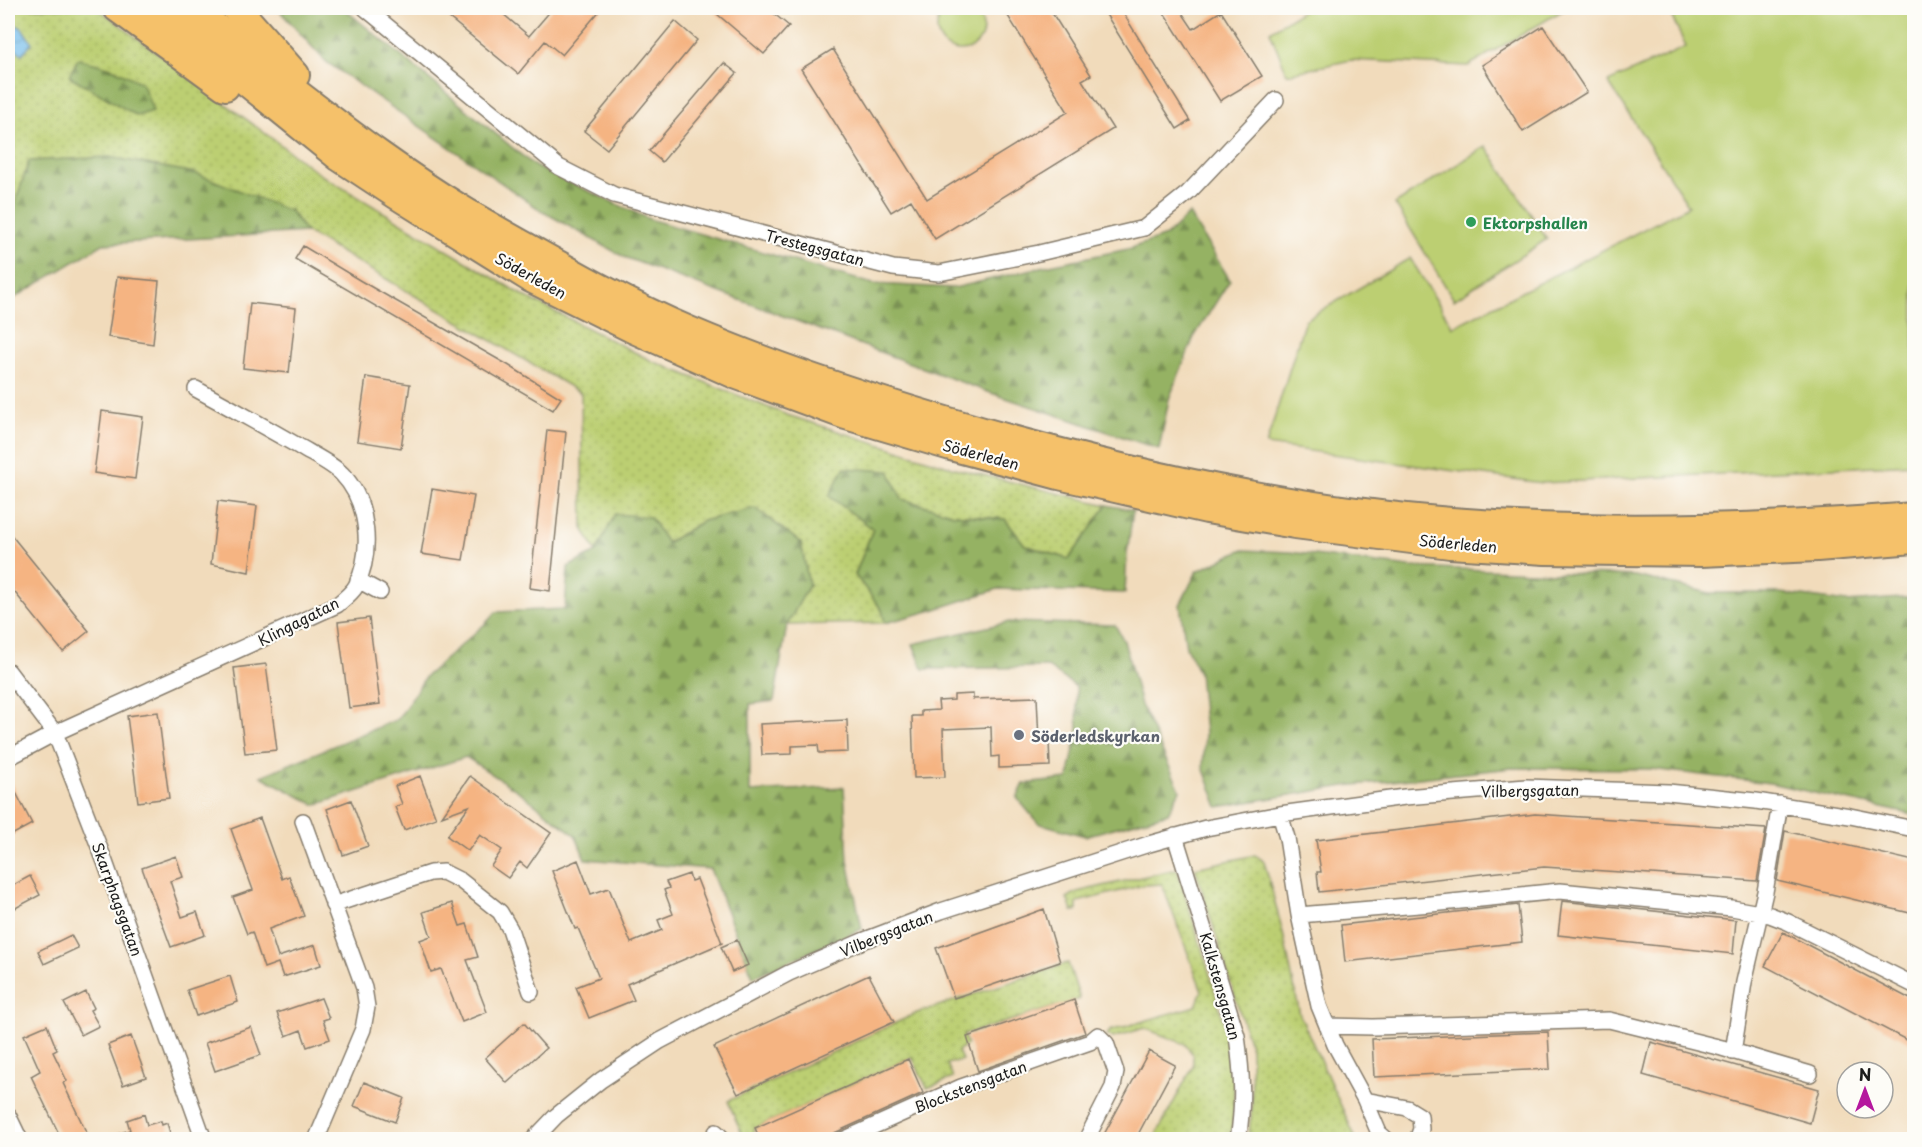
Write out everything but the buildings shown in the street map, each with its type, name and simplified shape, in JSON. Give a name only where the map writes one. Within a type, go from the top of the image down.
[{"type":"highway","points":[[118,8],[270,118],[340,157]]},
{"type":"highway","name":"Söderleden","points":[[162,8],[220,60],[340,157],[531,278],[634,329],[735,374],[846,415],[1079,480],[1229,513],[1450,544],[1545,550],[1701,552],[1817,547],[1914,539]]},
{"type":"highway","name":"Söderleden","points":[[194,8],[275,77],[342,129],[459,209],[577,276],[683,329],[761,361],[836,388],[956,425],[1067,455],[1226,491],[1331,508],[1448,522],[1545,528],[1699,530],[1813,525],[1914,517]]},
{"type":"highway","points":[[236,8],[342,129]]},
{"type":"street","name":"Trestegsgatan","points":[[365,8],[559,167],[614,195],[893,268],[939,273],[1040,253],[1144,228],[1188,193],[1276,100]]},
{"type":"street","name":"Klingagatan","points":[[8,758],[55,733],[337,606],[355,587],[363,566],[366,539],[365,518],[354,493],[342,474],[268,428],[196,389]]},
{"type":"street","points":[[358,579],[380,592]]},
{"type":"street","name":"Skarphagsgatan","points":[[8,671],[55,733],[105,862],[204,1140]]},
{"type":"street","name":"Vilbergsgatan","points":[[533,1140],[556,1116],[601,1080],[660,1041],[789,973],[865,940],[941,911],[1048,875],[1206,828],[1281,814],[1405,797],[1526,787],[1668,792],[1780,804],[1914,829]]},
{"type":"street","points":[[1733,1052],[1744,982],[1765,892],[1780,804]]},
{"type":"street","points":[[1281,814],[1318,1006],[1379,1133],[1387,1140]]},
{"type":"street","points":[[303,821],[364,988],[367,1007],[363,1029],[316,1140]]},
{"type":"street","name":"Kalkstensgatan","points":[[1175,837],[1237,1036],[1242,1070],[1243,1109],[1238,1140]]},
{"type":"street","points":[[333,905],[430,873],[443,872],[461,882],[500,912],[510,930],[531,992]]},
{"type":"street","points":[[1299,915],[1560,891],[1732,908],[1760,913],[1788,922],[1914,985]]},
{"type":"street","points":[[1327,1026],[1373,1027],[1609,1020],[1810,1074]]},
{"type":"street","name":"Blockstensgatan","points":[[843,1140],[961,1086],[1090,1042],[1098,1035],[1106,1043],[1116,1072],[1113,1086],[1086,1140]]},
{"type":"street","points":[[1365,1100],[1407,1108],[1420,1116],[1421,1129],[1417,1140]]},
{"type":"street","points":[[8,1115],[20,1140]]},
{"type":"green space","points":[[960,5],[976,12],[983,28],[976,44],[960,51],[944,44],[937,28],[944,12]]},
{"type":"green space","points":[[8,8],[97,8],[321,175],[524,296],[652,361],[787,415],[958,469],[1107,505],[1070,560],[1024,545],[1005,519],[954,514],[902,499],[873,529],[855,575],[882,610],[885,623],[787,625],[809,585],[801,543],[755,508],[703,521],[666,543],[596,552],[583,528],[581,393],[306,232],[290,210],[29,161],[15,204],[8,209],[8,44],[22,54],[22,28],[8,21]]},
{"type":"green space","points":[[277,8],[343,8],[536,167],[649,219],[873,284],[954,288],[1128,249],[1166,236],[1189,214],[1230,280],[1194,337],[1169,399],[1159,449],[988,392],[624,257],[542,211],[325,61]]},
{"type":"green space","points":[[1307,8],[1567,8],[1468,66],[1351,60],[1287,74],[1270,31]]},
{"type":"green space","points":[[1681,8],[1914,8],[1914,464],[1542,483],[1266,445],[1305,320],[1410,258],[1453,327],[1689,206],[1608,82],[1686,47],[1671,15]]},
{"type":"green space","points":[[78,59],[112,68],[142,83],[153,111],[137,116],[69,76]]},
{"type":"green space","name":"Ektorpshallen","points":[[1486,146],[1547,239],[1454,300],[1395,204]]},
{"type":"green space","points":[[109,157],[195,173],[290,211],[306,232],[103,244],[8,302],[8,209],[15,204],[29,161]]},
{"type":"green space","points":[[844,468],[889,471],[902,499],[954,514],[1005,519],[1025,545],[1069,559],[1107,505],[1133,510],[1125,593],[998,589],[885,623],[882,610],[855,575],[873,529],[829,496]]},
{"type":"green space","points":[[755,508],[801,543],[809,585],[787,625],[774,701],[750,704],[750,792],[844,787],[848,861],[862,929],[753,977],[710,869],[585,859],[576,836],[521,793],[466,757],[315,805],[261,776],[398,719],[426,676],[496,612],[565,609],[568,567],[596,552],[615,514],[650,517],[667,543],[703,521]]},
{"type":"green space","points":[[1241,550],[1290,552],[1410,567],[1635,576],[1710,593],[1780,593],[1847,602],[1914,597],[1914,815],[1770,783],[1651,769],[1512,768],[1345,786],[1218,807],[1203,767],[1205,733],[1199,673],[1186,647],[1180,605],[1197,571]]},
{"type":"green space","points":[[1009,622],[1115,625],[1124,641],[1141,705],[1180,790],[1168,813],[1085,836],[1038,823],[1017,798],[1024,784],[1068,779],[1078,730],[1076,687],[1048,667],[923,669],[913,644]]},
{"type":"green space","points":[[1255,855],[1264,861],[1283,933],[1300,1015],[1356,1139],[1248,1139],[1252,1108],[1251,1048],[1195,868]]},
{"type":"green space","points":[[1177,869],[1214,987],[1230,1051],[1234,1094],[1230,1139],[1154,1139],[1193,1066],[1193,1055],[1185,1044],[1144,1028],[1113,1038],[1107,1035],[1110,1031],[1196,1006],[1202,991],[1162,884],[1144,885],[1077,902],[1077,911],[1072,911],[1067,898],[1077,892]]},
{"type":"green space","points":[[1068,963],[1080,999],[963,1035],[967,1044],[958,1051],[962,1060],[947,1064],[953,1078],[927,1088],[912,1057],[753,1129],[757,1139],[744,1139],[728,1101],[917,1013]]},
{"type":"water","points":[[8,21],[22,28],[32,43],[22,54],[8,44]]},
{"type":"place","name":"Ektorpshallen","points":[[1471,222]]},
{"type":"place","name":"Söderledskyrkan","points":[[1019,735]]}]
